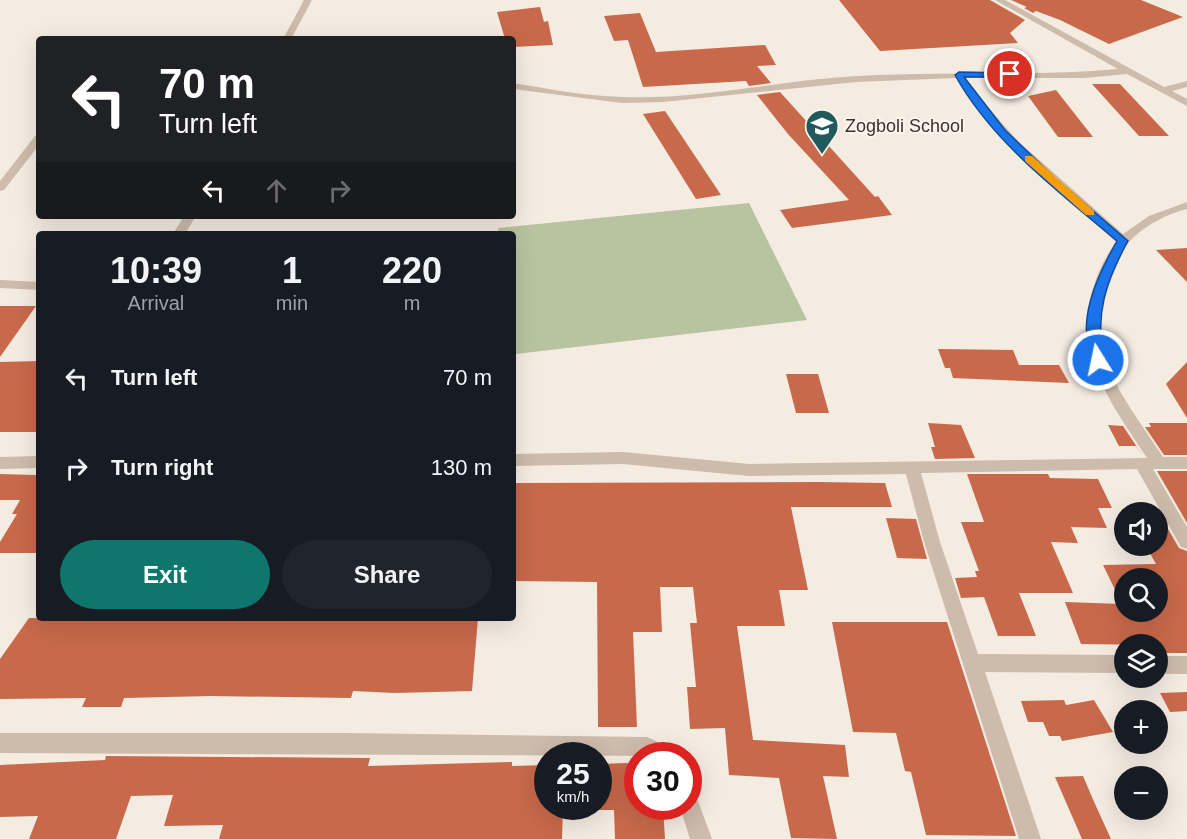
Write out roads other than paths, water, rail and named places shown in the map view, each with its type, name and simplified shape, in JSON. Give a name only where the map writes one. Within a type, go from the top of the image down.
[{"type":"street","points":[[289,36],[308,0]]},
{"type":"street","points":[[999,0],[1187,104]]},
{"type":"street","points":[[516,86],[577,96],[633,100],[663,99],[856,79],[959,75],[1084,75],[1127,71]]},
{"type":"street","points":[[959,75],[965,87],[1002,132],[1051,180],[1123,241]]},
{"type":"street","points":[[1163,90],[1187,84]]},
{"type":"street","points":[[0,188],[36,142]]},
{"type":"street","points":[[1159,464],[1107,380],[1094,342],[1093,326],[1105,272],[1123,241],[1158,216],[1187,205]]},
{"type":"street","points":[[0,284],[36,286]]},
{"type":"street","points":[[516,460],[623,458],[749,470],[1187,463]]},
{"type":"street","points":[[0,463],[36,462]]},
{"type":"street","points":[[1141,464],[1187,542]]},
{"type":"street","points":[[912,468],[932,542],[1030,839]]},
{"type":"street","points":[[972,663],[1114,664]]},
{"type":"street","points":[[1168,665],[1187,665]]},
{"type":"street","points":[[0,744],[334,743],[624,747]]},
{"type":"street","points":[[695,820],[701,839]]},
{"type":"place","name":"Zogboli School","points":[[822,155]]}]
